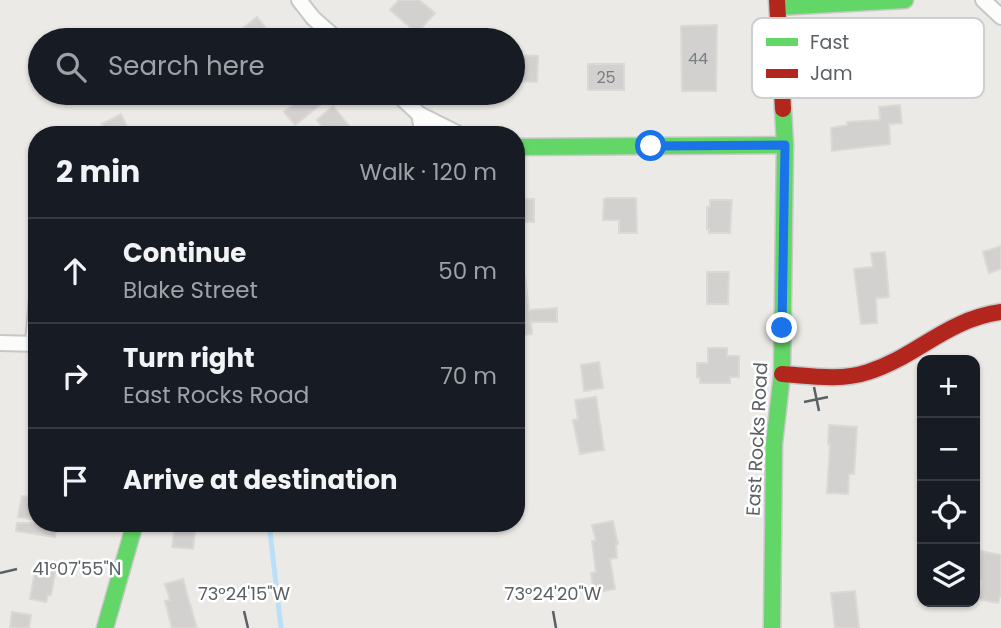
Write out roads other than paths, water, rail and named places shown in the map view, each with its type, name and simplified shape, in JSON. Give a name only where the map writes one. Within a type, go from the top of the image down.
[{"type":"street","points":[[299,0],[324,28]]},
{"type":"street","points":[[777,4],[905,0]]},
{"type":"street","points":[[983,0],[1001,17]]},
{"type":"street","name":"East Rocks Road","points":[[772,628],[774,444],[782,374],[785,145],[782,98]]},
{"type":"street","points":[[409,105],[419,114],[443,126]]},
{"type":"street","points":[[419,114],[422,126]]},
{"type":"street","points":[[525,147],[785,145]]},
{"type":"street","points":[[782,374],[845,378],[871,372],[952,325],[975,315],[1001,312]]},
{"type":"street","points":[[0,342],[28,343]]},
{"type":"street","points":[[105,628],[132,532]]},
{"type":"waterway","points":[[270,532],[281,628]]}]
